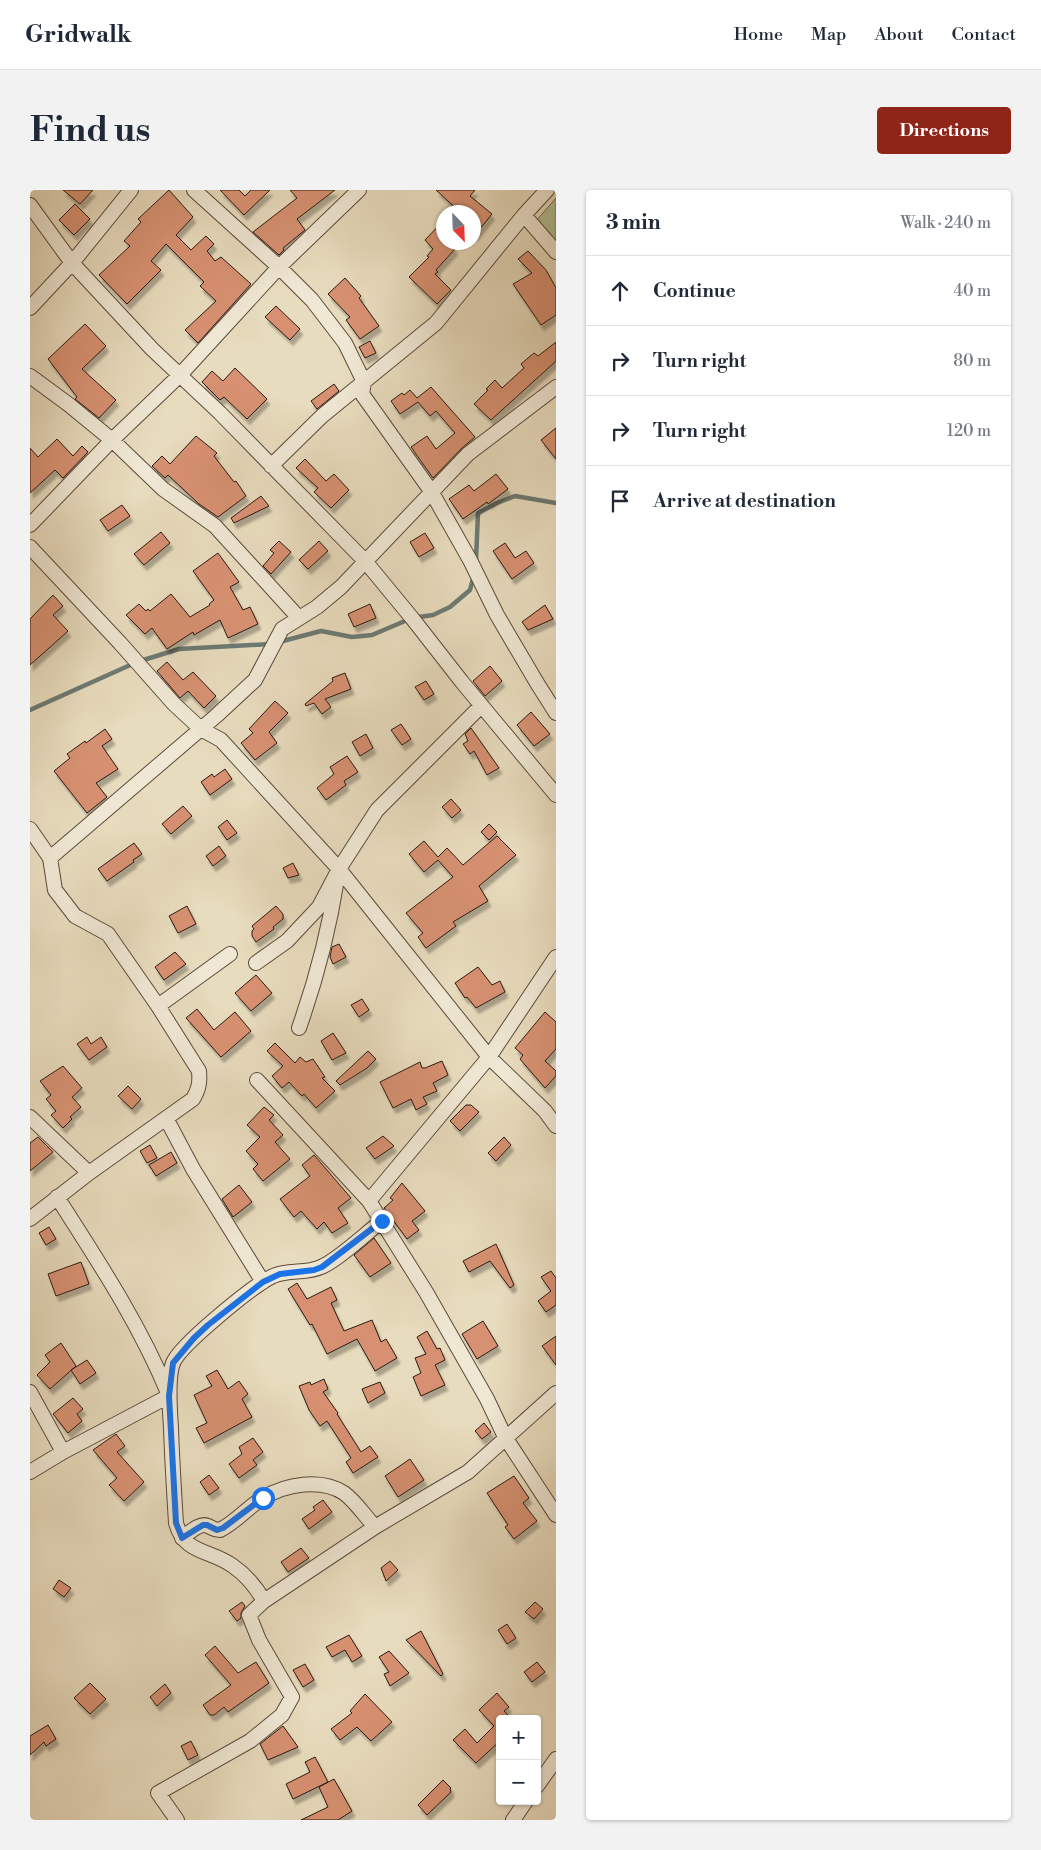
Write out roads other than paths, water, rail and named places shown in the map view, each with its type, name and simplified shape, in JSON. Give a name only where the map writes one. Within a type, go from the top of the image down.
[{"type":"street","points":[[30,308],[72,263],[131,190]]},
{"type":"street","points":[[194,190],[279,267],[312,300],[345,343],[364,382],[362,394],[431,491],[470,560],[497,615],[556,713]]},
{"type":"street","points":[[30,525],[112,440],[180,375],[279,267],[359,190]]},
{"type":"street","points":[[271,466],[322,416],[436,323],[524,215],[547,190]]},
{"type":"street","points":[[30,205],[72,263],[152,349],[220,413],[365,561],[481,706],[556,795]]},
{"type":"street","points":[[524,215],[556,252]]},
{"type":"street","points":[[30,376],[112,440],[163,489],[215,526],[299,618]]},
{"type":"street","points":[[50,858],[255,680],[282,629],[316,607],[341,587],[468,454],[556,387]]},
{"type":"street","points":[[30,547],[120,642],[174,704],[200,729],[221,740],[339,869],[489,1057],[545,1111],[556,1126]]},
{"type":"street","points":[[256,963],[287,941],[319,907],[339,869],[377,810],[481,706]]},
{"type":"street","points":[[30,830],[50,858],[55,890],[75,916],[108,934],[158,1006],[199,1071],[200,1079],[199,1088],[193,1099],[89,1173],[30,1219]]},
{"type":"street","points":[[299,1028],[318,971],[339,869]]},
{"type":"street","points":[[158,1006],[230,954]]},
{"type":"street","points":[[369,1201],[489,1057],[556,957]]},
{"type":"street","points":[[257,1080],[369,1201],[426,1292],[487,1399],[505,1437],[556,1515]]},
{"type":"street","points":[[30,1117],[89,1173]]},
{"type":"street","points":[[166,1118],[193,1169],[263,1282]]},
{"type":"street","points":[[58,1197],[126,1305],[157,1366],[169,1396]]},
{"type":"street","points":[[264,1602],[251,1582],[232,1565],[209,1553],[196,1550],[182,1538],[176,1523],[169,1396],[173,1363],[181,1352],[208,1325],[263,1282],[280,1274],[314,1270],[322,1267],[382,1221]]},
{"type":"street","points":[[30,1392],[63,1452]]},
{"type":"street","points":[[177,1820],[158,1793],[250,1741],[282,1716],[292,1697],[259,1640],[249,1615],[264,1602],[375,1526],[468,1472],[556,1393]]},
{"type":"street","points":[[30,1472],[63,1452],[169,1396]]},
{"type":"street","points":[[182,1538],[203,1525],[220,1530],[263,1498],[288,1488],[312,1484],[327,1486],[344,1493],[375,1526]]},
{"type":"street","points":[[541,1781],[556,1760]]},
{"type":"street","points":[[512,1820],[523,1805]]},
{"type":"waterway","points":[[476,560],[478,513],[515,496],[556,503]]},
{"type":"waterway","points":[[279,642],[321,631],[352,637],[372,635],[412,618],[433,615],[450,607],[470,590],[474,575]]},
{"type":"waterway","points":[[30,710],[137,662],[179,649],[271,644]]}]
